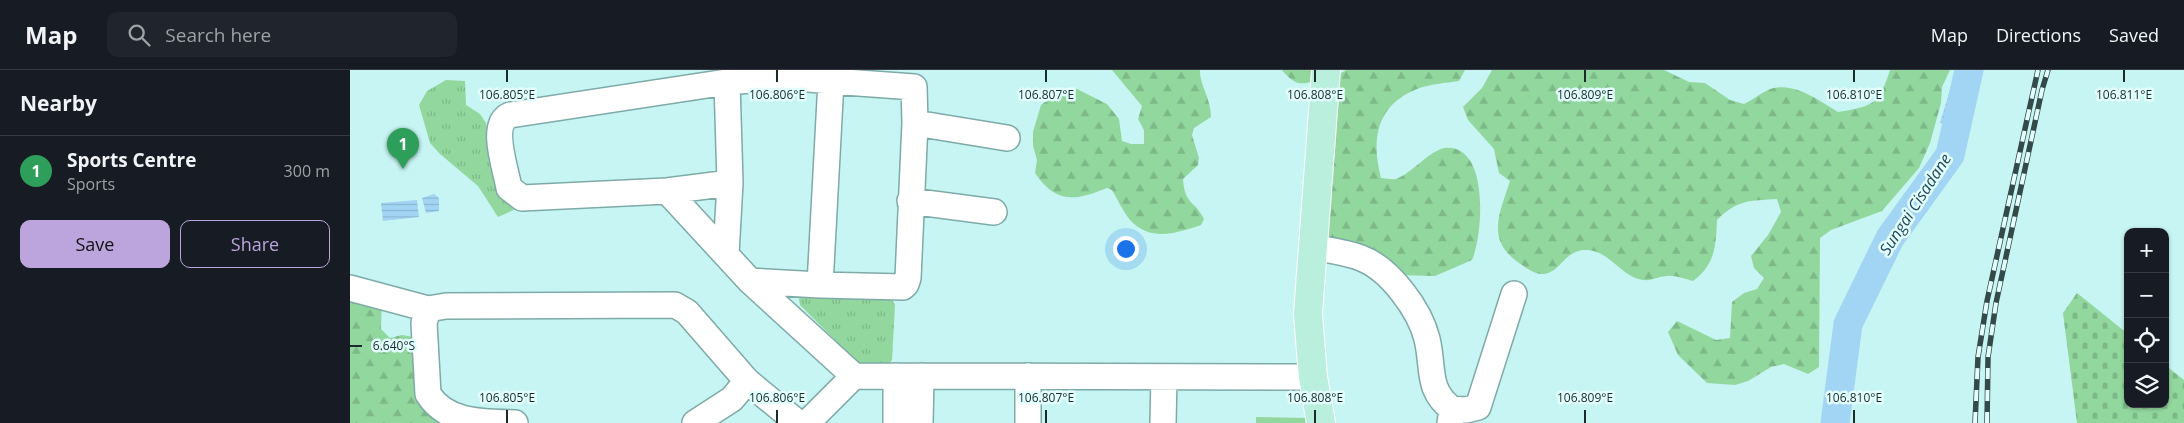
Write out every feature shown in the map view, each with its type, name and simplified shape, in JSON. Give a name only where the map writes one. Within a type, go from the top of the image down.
[{"type":"main road","points":[[1321,423],[1313,377],[1308,314],[1312,247],[1323,132],[1326,70]]},
{"type":"street","points":[[730,183],[667,191],[522,198],[509,188],[499,137],[500,124],[504,118],[510,115],[728,82],[787,77],[831,81],[914,78],[915,123],[906,284],[898,288],[750,281]]},
{"type":"street","points":[[820,285],[831,81]]},
{"type":"street","points":[[726,254],[730,183],[728,82]]},
{"type":"street","points":[[915,123],[1007,138]]},
{"type":"street","points":[[667,191],[750,281],[854,376],[1313,377]]},
{"type":"street","points":[[910,201],[994,212]]},
{"type":"street","points":[[1312,247],[1348,253],[1370,262],[1384,273],[1408,299],[1419,318],[1427,338],[1432,384],[1451,416],[1478,407],[1514,294]]},
{"type":"street","points":[[350,288],[428,309],[446,306],[675,304],[686,312],[747,381],[798,423]]},
{"type":"street","points":[[428,309],[424,323],[428,394],[433,403],[448,417],[464,421],[515,423]]},
{"type":"street","points":[[807,423],[854,376]]},
{"type":"street","points":[[896,423],[908,376]]},
{"type":"street","points":[[908,376],[920,423]]},
{"type":"street","points":[[1028,376],[1028,423]]},
{"type":"street","points":[[1163,423],[1164,377]]},
{"type":"street","points":[[695,423],[732,399],[747,381]]},
{"type":"green space","points":[[1112,70],[1200,70],[1201,81],[1209,104],[1211,117],[1194,128],[1192,135],[1199,158],[1198,165],[1183,179],[1188,198],[1204,219],[1201,225],[1174,233],[1156,234],[1147,232],[1131,221],[1112,190],[1107,188],[1085,195],[1067,197],[1051,190],[1035,173],[1037,160],[1033,146],[1033,132],[1041,105],[1060,91],[1077,89],[1107,104],[1119,119],[1122,141],[1131,144],[1144,144],[1144,130],[1138,119],[1142,106]]},
{"type":"green space","points":[[1282,70],[1328,70],[1322,79],[1309,83],[1300,83],[1291,79]]},
{"type":"green space","points":[[1346,70],[1465,70],[1459,81],[1417,89],[1393,104],[1385,114],[1380,125],[1377,137],[1377,150],[1381,178],[1396,179],[1433,153],[1445,148],[1460,151],[1470,160],[1480,193],[1479,231],[1472,260],[1435,276],[1396,275],[1335,249],[1329,235],[1319,173],[1337,76]]},
{"type":"green space","points":[[1492,70],[1664,70],[1689,82],[1705,83],[1730,100],[1744,104],[1768,90],[1786,88],[1795,89],[1813,97],[1838,112],[1859,108],[1873,102],[1882,90],[1890,70],[1950,70],[1942,87],[1941,103],[1930,143],[1919,168],[1882,211],[1831,230],[1820,238],[1819,367],[1808,374],[1784,364],[1771,367],[1748,381],[1735,385],[1707,383],[1678,355],[1668,332],[1677,321],[1716,340],[1730,338],[1732,302],[1744,293],[1757,289],[1764,278],[1754,268],[1751,256],[1768,235],[1781,212],[1777,199],[1744,202],[1724,213],[1717,220],[1715,247],[1710,262],[1693,281],[1670,276],[1647,280],[1636,278],[1629,275],[1603,255],[1588,250],[1580,250],[1568,256],[1549,273],[1540,274],[1533,272],[1508,254],[1502,245],[1498,225],[1499,215],[1510,181],[1499,173],[1494,149],[1468,120],[1463,107],[1482,88]]},
{"type":"green space","points":[[446,80],[465,81],[466,105],[480,114],[486,123],[496,182],[507,202],[516,209],[498,217],[478,186],[440,154],[430,143],[419,105],[427,91]]},
{"type":"green space","points":[[350,287],[382,293],[381,329],[390,338],[402,335],[414,337],[445,423],[350,423]]},
{"type":"green space","points":[[2077,293],[2124,331],[2124,408],[2169,408],[2169,368],[2184,380],[2184,423],[2077,423],[2063,313]]},
{"type":"green space","points":[[801,296],[892,300],[895,305],[892,360],[889,364],[858,363],[800,305],[799,299]]},
{"type":"green space","points":[[1256,417],[1309,418],[1310,423],[1256,423]]},
{"type":"water","points":[[1956,70],[1982,70],[1968,126],[1940,123]]},
{"type":"water","points":[[434,194],[439,198],[439,211],[426,213],[422,198]]},
{"type":"water","points":[[417,200],[419,217],[383,221],[381,203]]},
{"type":"waterway","name":"Sungai Cisadane","points":[[1835,423],[1848,324],[1890,238],[1950,155],[1969,70]]},
{"type":"railway","points":[[1975,423],[1978,357],[1987,301],[2038,70]]},
{"type":"railway","points":[[1987,423],[1988,357],[1996,303],[2048,70]]},
{"type":"place","name":"Sports Centre","points":[[403,169]]}]
